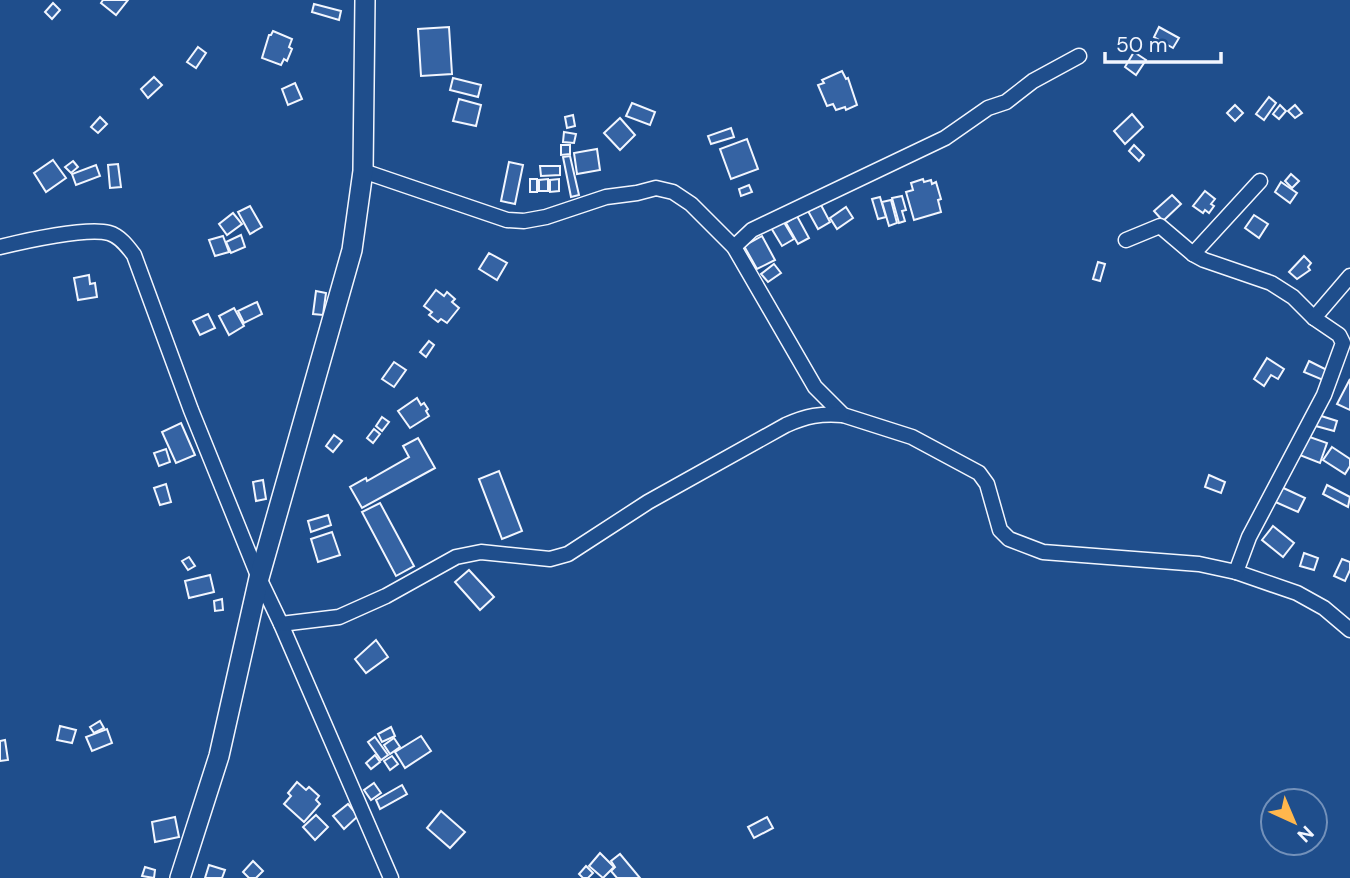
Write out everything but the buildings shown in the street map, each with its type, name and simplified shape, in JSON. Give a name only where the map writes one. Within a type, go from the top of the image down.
[{"type":"street","points":[[180,878],[219,756],[259,578],[352,250],[363,171],[365,0]]},
{"type":"street","points":[[734,247],[752,230],[945,138],[988,108],[1006,102],[1033,80],[1079,56]]},
{"type":"street","points":[[363,171],[507,220],[546,217],[607,197],[656,188],[673,192],[691,204],[734,247],[796,351],[814,387],[843,415]]},
{"type":"street","points":[[1193,254],[1260,181]]},
{"type":"street","points":[[1126,240],[1160,226],[1204,260],[1271,283],[1346,342],[1324,394],[1249,537],[1236,572]]},
{"type":"street","points":[[0,247],[92,233],[109,233],[127,245],[139,264],[191,410],[259,578],[391,878]]},
{"type":"street","points":[[1314,318],[1350,276]]},
{"type":"street","points":[[281,624],[340,617],[386,596],[456,557],[481,552],[550,559],[568,554],[648,502],[786,425],[821,413],[843,415],[912,437],[979,473],[987,484],[1000,530],[1021,545],[1043,552],[1199,564],[1236,572],[1297,593],[1324,608],[1350,630]]}]
